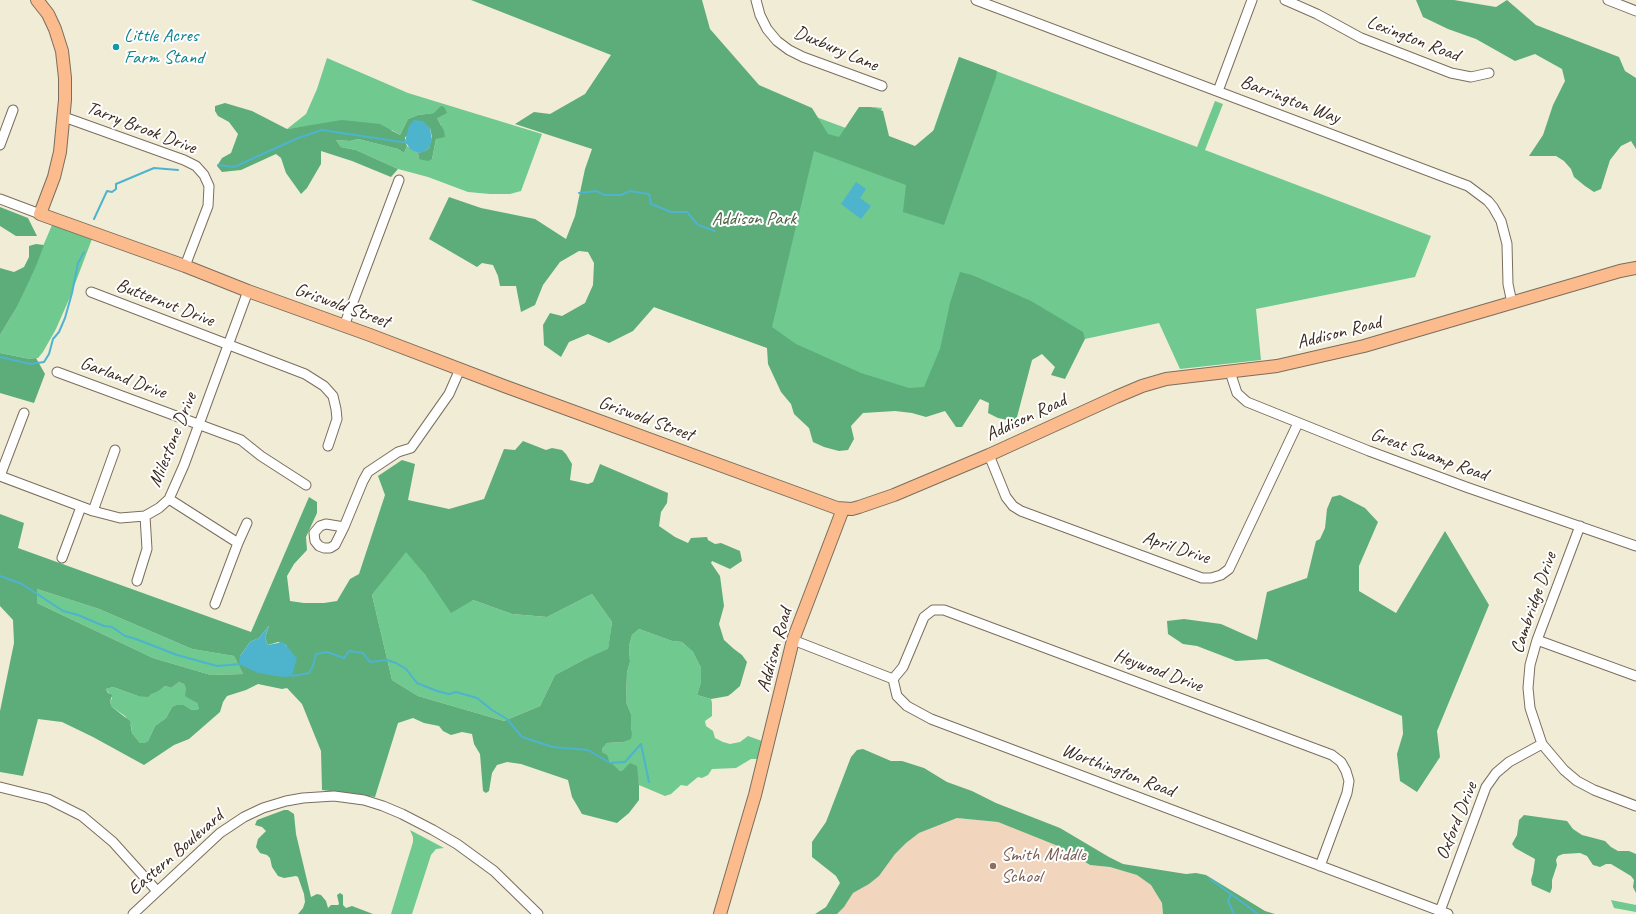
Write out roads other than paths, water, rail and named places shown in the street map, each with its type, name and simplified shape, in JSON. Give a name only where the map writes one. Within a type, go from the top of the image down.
[{"type":"main road","points":[[36,0],[44,8],[52,21],[62,51],[65,78],[64,117],[58,165],[40,214]]},
{"type":"main road","name":"Griswold Street","points":[[40,214],[185,266],[248,291],[810,499],[843,509]]},
{"type":"main road","name":"Addison Road","points":[[720,914],[755,795],[794,640],[843,509],[859,507],[888,497],[989,455],[1142,386],[1166,379],[1277,366],[1364,346],[1620,271],[1636,268]]},
{"type":"street","name":"Duxbury Lane","points":[[756,0],[762,22],[771,35],[783,46],[803,57],[882,86]]},
{"type":"street","name":"Barrington Way","points":[[976,0],[1460,183],[1475,190],[1494,207],[1504,229],[1507,244],[1509,291],[1512,303]]},
{"type":"street","points":[[1218,91],[1252,0]]},
{"type":"street","name":"Lexington Road","points":[[1285,0],[1366,40],[1452,73],[1471,77],[1489,74]]},
{"type":"street","points":[[1608,0],[1636,11]]},
{"type":"street","points":[[0,145],[13,110]]},
{"type":"street","name":"Tarry Brook Drive","points":[[64,117],[184,160],[196,166],[204,175],[209,186],[208,206],[185,266]]},
{"type":"street","points":[[344,326],[399,180]]},
{"type":"street","points":[[0,199],[40,214]]},
{"type":"street","name":"Milestone Drive","points":[[0,476],[81,507],[120,518],[145,516],[159,508],[169,499],[184,465],[248,291]]},
{"type":"street","name":"Butternut Drive","points":[[91,292],[305,374],[324,386],[333,396],[337,419],[328,446]]},
{"type":"street","points":[[344,527],[368,472],[398,452],[411,448],[449,394],[460,369]]},
{"type":"street","name":"Great Swamp Road","points":[[1232,371],[1236,390],[1243,400],[1298,423],[1466,487],[1636,546]]},
{"type":"street","name":"Garland Drive","points":[[57,372],[241,440],[267,460],[306,485]]},
{"type":"street","points":[[0,476],[24,413]]},
{"type":"street","name":"April Drive","points":[[989,455],[1006,497],[1013,506],[1202,578],[1211,578],[1221,575],[1229,569],[1298,423]]},
{"type":"street","points":[[93,511],[115,450]]},
{"type":"street","points":[[169,499],[238,543]]},
{"type":"street","points":[[62,558],[81,507]]},
{"type":"street","points":[[137,581],[147,549],[145,516]]},
{"type":"street","points":[[215,604],[247,523]]},
{"type":"street","name":"Cambridge Drive","points":[[1580,526],[1537,640],[1530,666],[1528,688],[1530,708],[1542,744],[1560,766],[1577,781],[1594,790],[1636,806]]},
{"type":"street","name":"Heywood Drive","points":[[892,679],[903,667],[924,617],[933,610],[944,610],[1332,755],[1341,762],[1349,781],[1347,794],[1320,866]]},
{"type":"street","points":[[794,640],[892,679]]},
{"type":"street","points":[[1537,640],[1636,676]]},
{"type":"street","name":"Worthington Road","points":[[892,679],[897,696],[910,709],[932,719],[1444,912]]},
{"type":"street","name":"Oxford Drive","points":[[1444,912],[1486,786],[1496,773],[1509,762],[1542,744]]},
{"type":"street","points":[[0,787],[48,799],[82,816],[113,842],[158,891]]},
{"type":"street","name":"Eastern Boulevard","points":[[133,914],[220,833],[244,817],[263,808],[286,801],[303,798],[334,796],[364,800],[383,806],[433,830],[457,844],[494,871],[538,914]]},
{"type":"water","points":[[414,120],[423,121],[430,128],[432,140],[429,148],[424,152],[418,153],[410,149],[405,141],[409,126]]},
{"type":"water","points":[[856,182],[866,189],[860,198],[871,206],[861,219],[841,204]]},
{"type":"water","points":[[269,626],[265,638],[268,645],[283,642],[297,658],[292,676],[283,677],[258,673],[243,666],[239,662],[240,656],[250,642],[259,638]]},
{"type":"waterway","points":[[218,165],[234,167],[298,138],[322,130],[408,143]]},
{"type":"waterway","points":[[94,219],[107,191],[112,192],[116,189],[116,184],[154,168],[178,170]]},
{"type":"waterway","points":[[579,193],[597,191],[604,195],[621,195],[630,191],[649,194],[651,204],[671,212],[687,212],[698,225],[715,231]]},
{"type":"waterway","points":[[0,357],[31,364],[44,362],[49,354],[53,339],[59,332],[65,318],[78,263],[84,252]]},
{"type":"waterway","points":[[0,576],[22,584],[63,611],[78,615],[104,626],[112,627],[125,636],[177,655],[217,666],[241,664]]},
{"type":"waterway","points":[[292,676],[309,673],[313,666],[316,654],[327,652],[344,658],[349,651],[363,653],[370,662],[387,660],[406,669],[417,683],[437,691],[449,694],[456,692],[477,698],[492,710],[507,719],[522,737],[553,747],[588,750],[610,763],[625,762],[641,744],[649,782]]},
{"type":"waterway","points":[[1210,879],[1231,894],[1228,901],[1234,914]]},
{"type":"waterway","points":[[1231,894],[1258,914]]},
{"type":"place","name":"Little Acres Farm Stand","points":[[116,47]]},
{"type":"place","name":"Smith Middle School","points":[[993,866]]},
{"type":"park label","name":"Addison Park","points":[[754,219]]}]
